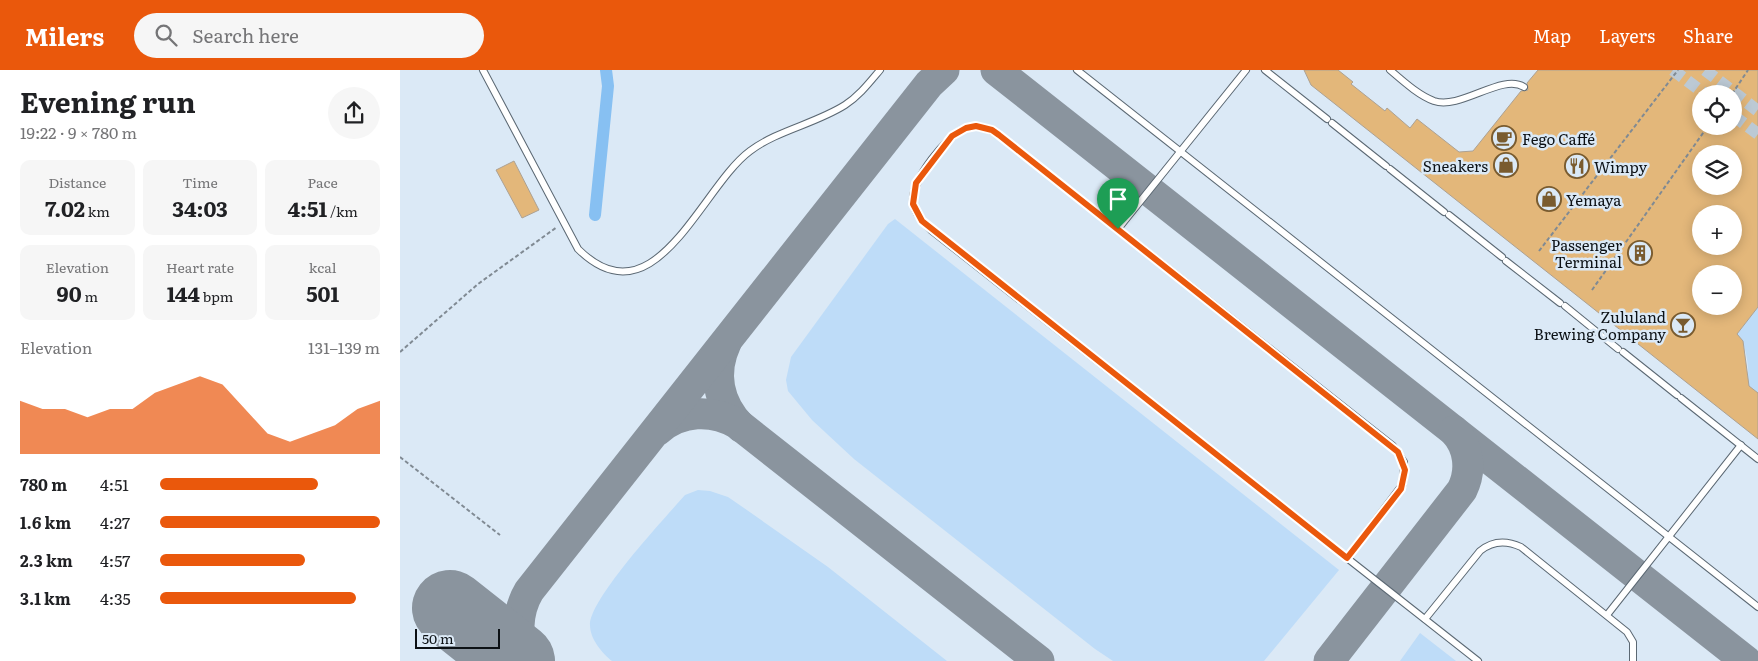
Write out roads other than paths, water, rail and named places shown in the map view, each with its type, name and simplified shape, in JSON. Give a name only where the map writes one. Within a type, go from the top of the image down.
[{"type":"lane","points":[[483,70],[578,249],[600,265],[624,270],[651,264],[672,247],[742,157],[759,145],[847,104],[858,95],[880,70]]},
{"type":"lane","points":[[1077,70],[1758,607]]},
{"type":"lane","points":[[1118,229],[1246,70]]},
{"type":"lane","points":[[1265,70],[1758,459]]},
{"type":"lane","points":[[1390,70],[1426,97],[1442,102],[1456,101],[1509,84],[1524,88]]},
{"type":"lane","points":[[1347,558],[1401,489],[1405,470],[1402,457],[1393,446],[999,135],[984,127],[966,128],[952,136],[922,174],[913,193],[913,204],[916,213],[932,230],[1347,558],[1426,619],[1478,661]]},
{"type":"lane","points":[[1607,615],[1741,445]]},
{"type":"lane","points":[[1426,619],[1480,552],[1489,545],[1502,542],[1521,547],[1627,632],[1634,649],[1633,661]]},
{"type":"waterway","points":[[595,215],[608,86],[606,70]]},
{"type":"tunnel","points":[[1673,70],[1693,85]]},
{"type":"tunnel","points":[[1705,70],[1758,111]]},
{"type":"tunnel","points":[[1742,122],[1758,134]]},
{"type":"place","name":"Fego Caffé","points":[[1504,138]]},
{"type":"place","name":"Sneakers","points":[[1506,165]]},
{"type":"place","name":"Wimpy","points":[[1577,166]]},
{"type":"place","name":"Yemaya","points":[[1549,199]]},
{"type":"place","name":"Passenger Terminal","points":[[1640,253]]},
{"type":"place","name":"Zululand Brewing Company","points":[[1683,325]]}]
